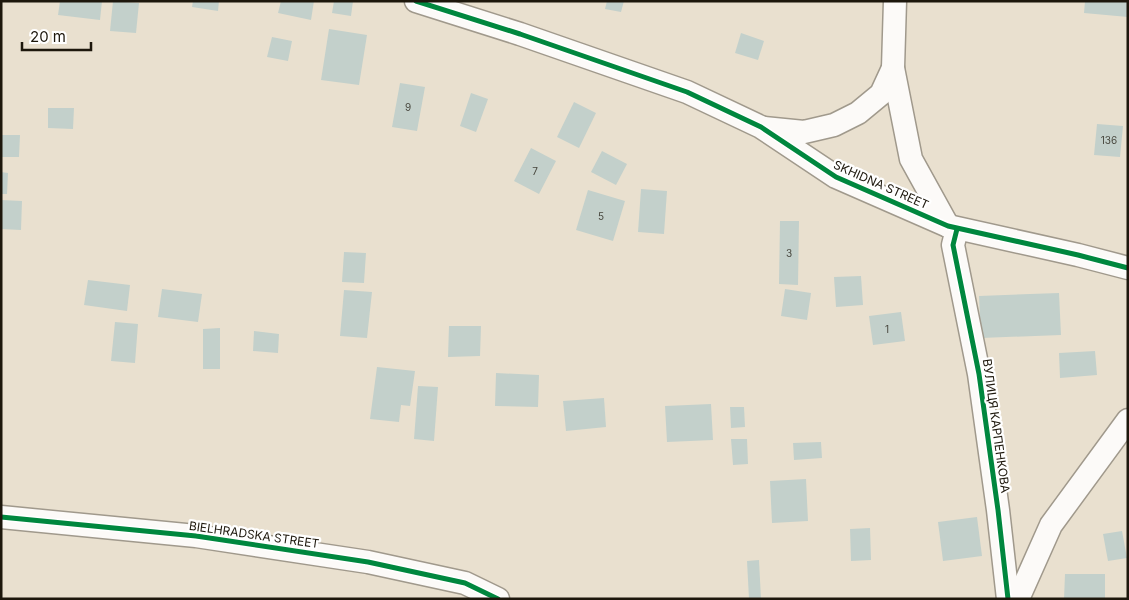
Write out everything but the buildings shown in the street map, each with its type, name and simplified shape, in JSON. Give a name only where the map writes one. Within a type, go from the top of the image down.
[{"type":"street","name":"SKHIDNA STREET","points":[[416,1],[520,34],[687,92],[760,127],[836,177],[952,227],[1128,268]]},
{"type":"street","points":[[895,1],[893,68],[911,159],[952,227]]},
{"type":"street","points":[[760,127],[804,132],[834,125],[858,113],[881,94],[893,68]]},
{"type":"street","name":"ВУЛИЦЯ КАРПЕНКОВА","points":[[952,227],[953,245],[979,374],[1008,599]]},
{"type":"street","points":[[1018,599],[1051,525],[1128,420]]},
{"type":"street","name":"BIELHRADSKA STREET","points":[[1,517],[196,536],[368,562],[465,584],[498,599]]},
{"type":"cycle path","points":[[416,1],[520,34],[687,92],[761,127],[836,177],[948,226],[1128,268]]},
{"type":"cycle path","points":[[957,229],[953,245],[979,374],[1008,599]]},
{"type":"cycle path","points":[[1,517],[196,536],[368,562],[465,583],[498,599]]}]
